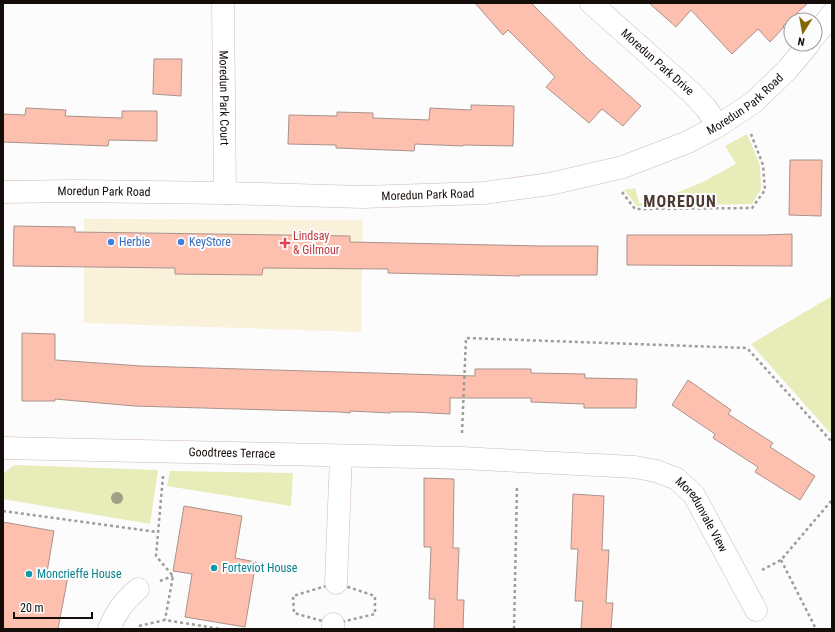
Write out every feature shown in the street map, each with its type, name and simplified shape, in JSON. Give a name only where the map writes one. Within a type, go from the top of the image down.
[{"type":"street","name":"Moredun Park Court","points":[[223,3],[224,193]]},
{"type":"street","name":"Moredun Park Drive","points":[[591,3],[692,93],[706,108],[718,126]]},
{"type":"street","points":[[823,26],[832,14]]},
{"type":"street","name":"Moredun Park Road","points":[[3,192],[74,191],[224,193],[362,197],[484,193],[550,184],[623,166],[688,142],[718,126],[754,102],[787,70],[802,52]]},
{"type":"street","name":"Goodtrees Terrace","points":[[3,448],[461,458]]},
{"type":"street","points":[[336,584],[341,456]]},
{"type":"street","name":"Moredunvale View","points":[[461,458],[635,467],[656,471],[677,479],[694,495],[756,610]]},
{"type":"street","points":[[109,629],[113,618],[126,599],[138,589]]},
{"type":"path","points":[[605,171],[635,208],[752,208],[765,190],[763,165],[742,111]]},
{"type":"path","points":[[463,413],[466,338],[747,348],[832,442]]},
{"type":"path","points":[[514,629],[517,460]]},
{"type":"path","points":[[161,487],[156,556],[173,576],[165,620]]},
{"type":"path","points":[[740,581],[781,560],[832,500]]},
{"type":"path","points":[[3,511],[157,532]]},
{"type":"path","points":[[781,560],[816,629]]},
{"type":"path","points":[[293,596],[294,613]]},
{"type":"path","points":[[375,596],[375,614]]},
{"type":"path","points":[[137,626],[165,620],[221,629]]},
{"type":"shaded area","points":[[84,219],[363,220],[361,332],[84,323]]},
{"type":"green space","points":[[747,134],[760,165],[761,189],[752,204],[637,206],[624,190],[635,188],[639,203],[666,197],[703,182],[736,164],[725,146]]},
{"type":"green space","points":[[832,296],[832,435],[751,344]]},
{"type":"green space","points":[[14,465],[158,470],[150,524],[3,499],[3,474]]},
{"type":"green space","points":[[170,471],[293,473],[291,506],[167,486]]},
{"type":"building","points":[[475,3],[531,3],[587,58],[641,106],[623,126],[602,109],[589,123],[546,87],[555,77],[508,30],[503,35]]},
{"type":"building","points":[[649,3],[808,3],[798,12],[783,12],[783,28],[770,42],[758,29],[732,54],[691,10],[676,27]]},
{"type":"building","points":[[154,59],[182,59],[181,96],[153,94]]},
{"type":"building","points":[[471,105],[514,106],[513,146],[415,144],[414,151],[336,148],[336,145],[288,144],[289,115],[337,116],[337,112],[373,113],[373,118],[429,120],[430,108],[471,110]]},
{"type":"building","points":[[26,108],[66,110],[65,116],[122,118],[122,111],[157,111],[157,141],[109,140],[108,146],[3,142],[3,114],[25,115]]},
{"type":"building","points":[[790,160],[822,160],[821,216],[789,215]]},
{"type":"building","points":[[14,226],[75,227],[75,232],[350,236],[350,242],[598,246],[597,275],[520,276],[388,273],[388,269],[263,268],[262,275],[175,274],[175,268],[13,266]]},
{"type":"building","points":[[792,234],[792,266],[627,265],[627,235]]},
{"type":"building","points":[[22,333],[55,334],[55,360],[141,366],[475,376],[475,369],[531,369],[531,373],[585,374],[585,378],[637,379],[636,408],[584,408],[584,404],[531,402],[531,398],[450,398],[450,414],[350,411],[350,413],[134,406],[55,399],[55,401],[22,401]]},
{"type":"building","points":[[688,380],[731,410],[728,414],[773,443],[770,447],[815,476],[800,500],[755,472],[758,467],[713,438],[715,434],[672,405]]},
{"type":"building","points":[[424,478],[454,479],[453,548],[459,548],[457,600],[464,600],[463,629],[434,629],[435,599],[429,599],[431,547],[424,547]]},
{"type":"building","points":[[573,494],[604,496],[602,550],[609,550],[606,603],[613,603],[611,629],[581,629],[583,601],[575,601],[578,549],[571,549]]},
{"type":"building","name":"Forteviot House","points":[[184,506],[242,516],[235,558],[256,562],[245,627],[185,617],[192,574],[173,571]]},
{"type":"building","name":"Moncrieffe House","points":[[3,522],[54,531],[47,572],[68,576],[58,629],[3,629]]},
{"type":"place","name":"Herbie","points":[[111,242]]},
{"type":"place","name":"KeyStore","points":[[181,242]]},
{"type":"place","name":"Lindsay & Gilmour","points":[[285,243]]},
{"type":"place","name":"Forteviot House","points":[[214,568]]},
{"type":"place","name":"Moncrieffe House","points":[[29,574]]},
{"type":"district","name":"MOREDUN","points":[[680,201]]}]
